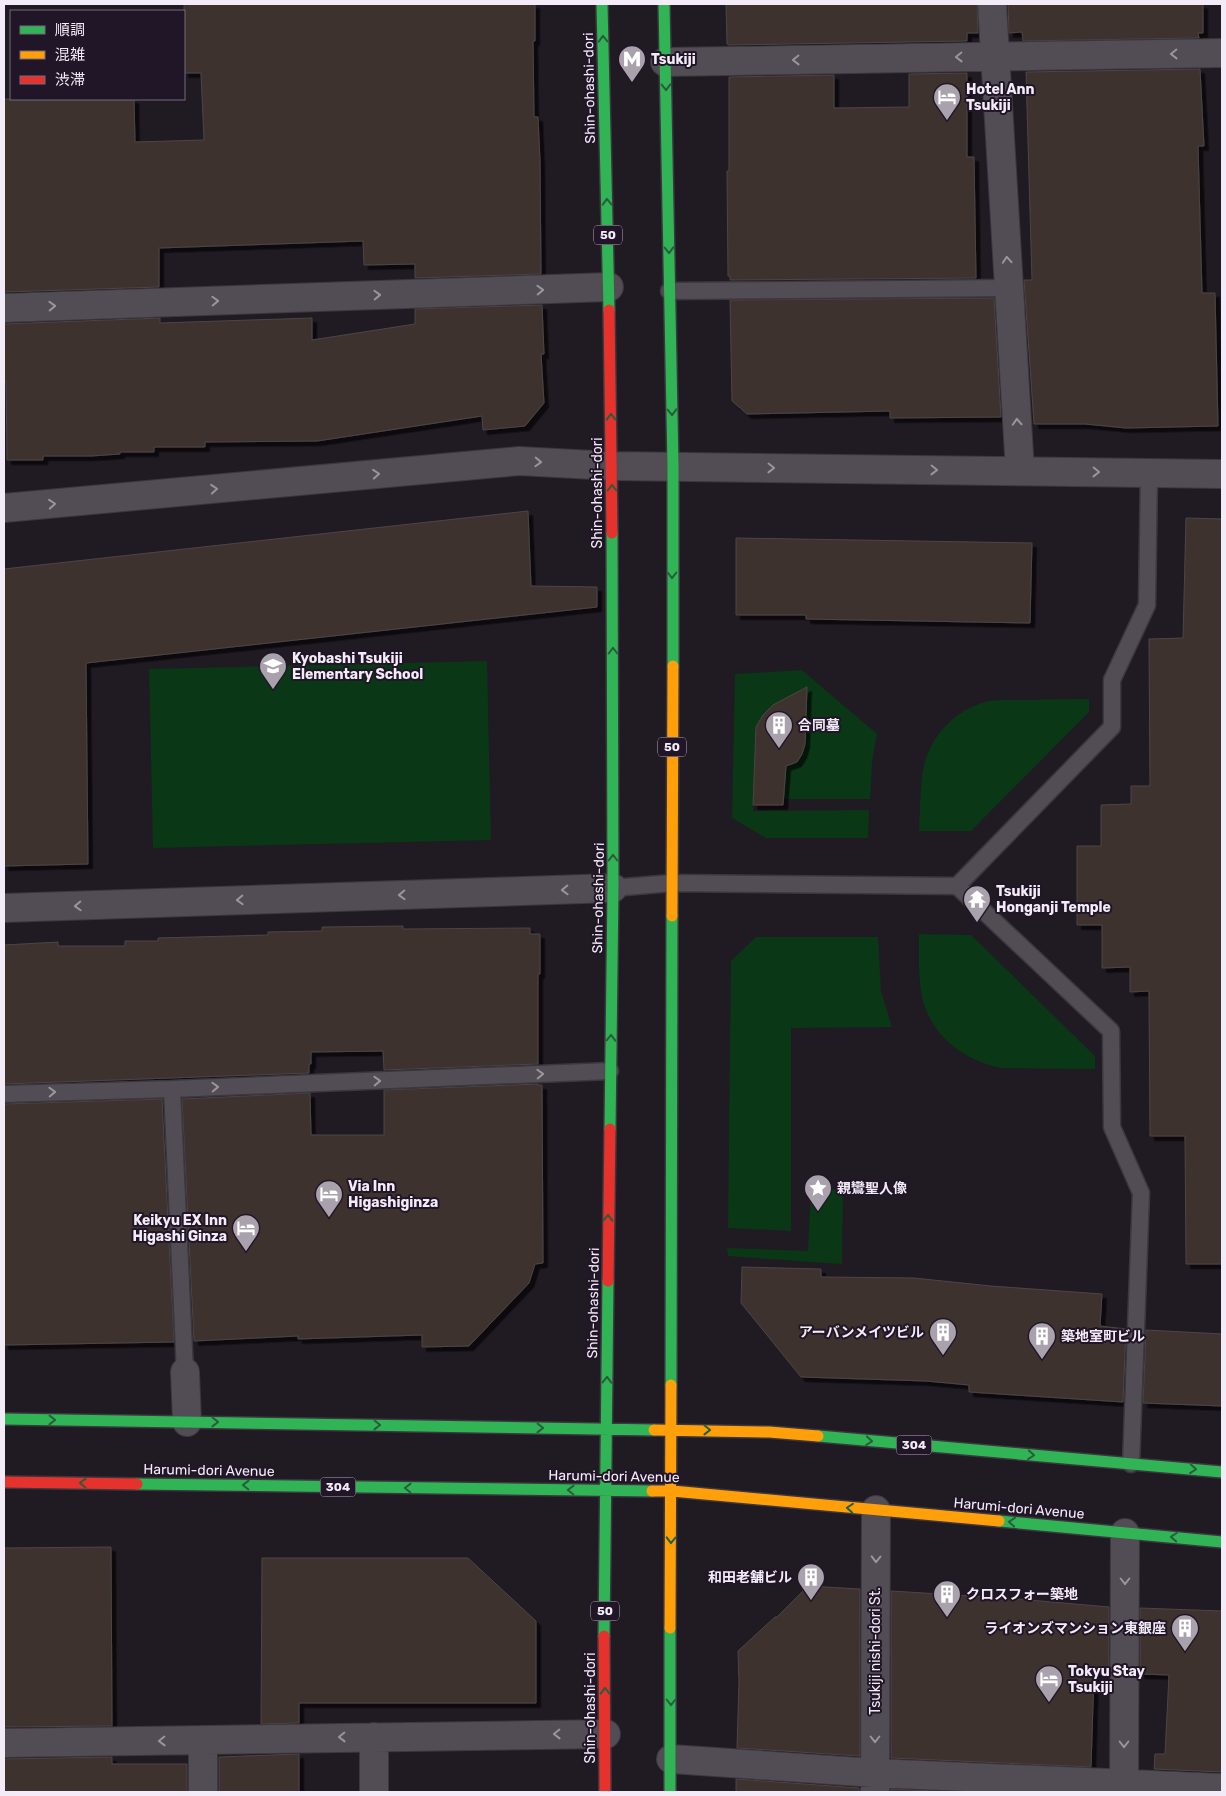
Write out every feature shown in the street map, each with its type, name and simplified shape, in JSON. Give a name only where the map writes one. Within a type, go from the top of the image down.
[{"type":"main road","name":"Shin-ohashi-dori","points":[[602,4],[612,466],[614,888],[605,1490],[606,1792]]},
{"type":"main road","name":"50","points":[[664,4],[673,466],[670,1792]]},
{"type":"main road","name":"304","points":[[4,1419],[769,1432],[1222,1472]]},
{"type":"main road","name":"Harumi-dori Avenue","points":[[4,1482],[672,1491],[1222,1542]]},
{"type":"street","points":[[992,4],[1020,471]]},
{"type":"street","points":[[665,62],[1222,53]]},
{"type":"street","points":[[4,308],[609,287]]},
{"type":"street","points":[[4,508],[519,461],[612,466],[1222,474]]},
{"type":"street","points":[[4,908],[614,888]]},
{"type":"street","points":[[185,1372],[187,1422]]},
{"type":"street","name":"Tsukiji nishi-dori St.","points":[[875,1782],[876,1510]]},
{"type":"street","points":[[1124,1788],[1125,1533]]},
{"type":"street","points":[[4,1743],[606,1734]]},
{"type":"street","points":[[374,1737],[374,1792]]},
{"type":"street","points":[[203,1740],[203,1792]]},
{"type":"street","points":[[671,1759],[875,1782],[1124,1788],[1222,1788]]},
{"type":"lane","points":[[669,291],[1009,288]]},
{"type":"lane","points":[[958,886],[1112,727],[1112,680],[1147,605],[1150,473]]},
{"type":"lane","points":[[614,888],[672,883],[958,886],[1111,1031],[1112,1127],[1142,1193],[1131,1464]]},
{"type":"lane","points":[[4,1094],[610,1071]]},
{"type":"lane","points":[[172,1089],[185,1372]]},
{"type":"green space","points":[[487,661],[491,840],[153,848],[149,669]]},
{"type":"green space","points":[[802,670],[877,734],[872,762],[870,799],[784,799],[783,805],[753,805],[753,811],[869,810],[868,838],[766,838],[732,818],[735,674]]},
{"type":"green space","points":[[1089,699],[1089,712],[971,831],[919,831],[921,785],[926,758],[937,737],[953,719],[973,706],[990,701]]},
{"type":"green space","points":[[919,934],[971,935],[1095,1056],[1095,1069],[1002,1068],[988,1065],[962,1053],[941,1035],[926,1011],[919,974]]},
{"type":"green space","points":[[756,937],[878,937],[881,991],[892,1027],[791,1028],[791,1231],[728,1228],[731,961]]},
{"type":"green space","points":[[811,1188],[843,1190],[842,1264],[728,1256],[727,1248],[808,1251]]},
{"type":"building","points":[[184,4],[535,4],[535,41],[533,41],[534,117],[538,117],[540,161],[541,274],[415,278],[415,264],[364,265],[363,241],[159,248],[159,287],[4,292],[4,99],[134,100],[135,142],[204,140],[201,73],[185,73]]},
{"type":"building","points":[[726,4],[977,4],[978,33],[967,33],[967,41],[729,45],[727,44]]},
{"type":"building","points":[[1008,4],[1203,4],[1203,33],[1198,33],[1199,38],[1023,41],[1022,32],[1009,33]]},
{"type":"building","points":[[1200,69],[1204,146],[1198,146],[1202,293],[1215,293],[1218,426],[1126,428],[1085,424],[1034,424],[1024,280],[1032,280],[1026,72]]},
{"type":"building","points":[[967,73],[967,157],[974,157],[976,278],[730,280],[730,276],[728,276],[727,171],[729,171],[729,77],[834,75],[834,108],[909,107],[909,74]]},
{"type":"building","points":[[994,298],[1001,417],[890,418],[890,411],[747,414],[732,401],[730,300]]},
{"type":"building","points":[[542,305],[544,354],[541,354],[544,403],[525,426],[483,430],[482,416],[317,441],[205,442],[205,447],[154,447],[154,452],[120,452],[120,454],[91,456],[43,456],[43,460],[7,460],[4,324],[160,318],[160,323],[312,318],[312,340],[415,324],[415,309]]},
{"type":"building","points":[[528,511],[531,586],[597,587],[597,607],[86,663],[88,864],[4,866],[4,569]]},
{"type":"building","points":[[1186,518],[1222,519],[1222,1264],[1186,1264],[1185,1136],[1150,1136],[1149,991],[1130,992],[1130,967],[1102,968],[1102,925],[1077,925],[1077,846],[1101,846],[1101,805],[1131,804],[1131,786],[1150,786],[1149,639],[1183,638]]},
{"type":"building","points":[[736,538],[1032,543],[1030,623],[806,619],[806,615],[736,615]]},
{"type":"building","name":"合同墓","points":[[807,687],[805,744],[797,762],[786,766],[783,805],[753,805],[756,727],[763,715],[773,705]]},
{"type":"building","points":[[403,926],[403,929],[530,928],[530,934],[540,934],[538,1064],[384,1070],[383,1051],[311,1052],[309,1073],[4,1084],[4,945],[58,942],[58,946],[125,946],[125,941],[158,941],[158,938],[268,935],[268,932],[322,931],[322,927]]},
{"type":"building","points":[[542,1085],[543,1263],[535,1264],[529,1283],[469,1346],[422,1347],[422,1335],[298,1339],[298,1336],[194,1341],[182,1099],[310,1093],[311,1135],[384,1135],[384,1090]]},
{"type":"building","points":[[162,1099],[174,1342],[4,1345],[4,1104]]},
{"type":"building","points":[[742,1267],[821,1269],[821,1277],[914,1278],[1102,1294],[1100,1326],[1126,1329],[1123,1402],[969,1392],[969,1385],[926,1381],[801,1377],[741,1303]]},
{"type":"building","points":[[1146,1330],[1222,1334],[1222,1406],[1143,1403]]},
{"type":"building","points":[[111,1547],[112,1726],[4,1727],[4,1548]]},
{"type":"building","points":[[262,1558],[468,1558],[536,1621],[536,1703],[299,1703],[299,1723],[261,1724]]},
{"type":"building","points":[[808,1586],[860,1589],[860,1756],[737,1748],[738,1651],[777,1617]]},
{"type":"building","points":[[891,1591],[1109,1607],[1109,1672],[1094,1672],[1091,1767],[891,1758]]},
{"type":"building","points":[[1140,1608],[1222,1611],[1222,1772],[1154,1769],[1155,1754],[1165,1754],[1169,1675],[1140,1674]]},
{"type":"building","points":[[299,1754],[299,1792],[219,1792],[219,1757]]},
{"type":"building","points":[[112,1757],[112,1764],[187,1764],[187,1792],[4,1792],[4,1759]]},
{"type":"building","points":[[736,1779],[859,1788],[859,1792],[736,1792]]},
{"type":"building","points":[[891,1789],[959,1792],[891,1792]]},
{"type":"traffic: fast","points":[[602,4],[609,310]]},
{"type":"traffic: fast","points":[[664,4],[673,466],[673,666]]},
{"type":"traffic: fast","points":[[610,1129],[613,888],[612,533]]},
{"type":"traffic: fast","points":[[671,1385],[672,916]]},
{"type":"traffic: fast","points":[[604,1636],[608,1281]]},
{"type":"traffic: fast","points":[[4,1419],[654,1430]]},
{"type":"traffic: fast","points":[[818,1436],[1222,1472]]},
{"type":"traffic: fast","points":[[137,1484],[652,1491]]},
{"type":"traffic: fast","points":[[999,1521],[1222,1542]]},
{"type":"traffic: fast","points":[[670,1628],[670,1792]]},
{"type":"traffic: slow","points":[[672,916],[673,666]]},
{"type":"traffic: slow","points":[[670,1628],[671,1385]]},
{"type":"traffic: slow","points":[[654,1430],[769,1432],[818,1436]]},
{"type":"traffic: slow","points":[[652,1491],[672,1491],[999,1521]]},
{"type":"traffic: jam","points":[[609,310],[612,533]]},
{"type":"traffic: jam","points":[[608,1281],[610,1129]]},
{"type":"traffic: jam","points":[[4,1482],[137,1484]]},
{"type":"traffic: jam","points":[[604,1636],[605,1792]]},
{"type":"place","name":"Tsukiji","points":[[632,83]]},
{"type":"place","name":"Hotel Ann Tsukiji","points":[[947,121]]},
{"type":"place","name":"Kyobashi Tsukiji Elementary School","points":[[273,690]]},
{"type":"place","name":"合同墓","points":[[779,749]]},
{"type":"place","name":"Tsukiji Honganji Temple","points":[[977,923]]},
{"type":"place","name":"親鸞聖人像","points":[[818,1212]]},
{"type":"place","name":"Via Inn Higashiginza","points":[[329,1218]]},
{"type":"place","name":"Keikyu EX Inn Higashi Ginza","points":[[246,1252]]},
{"type":"place","name":"アーバンメイツビル","points":[[943,1356]]},
{"type":"place","name":"築地室町ビル","points":[[1042,1360]]},
{"type":"place","name":"和田老舗ビル","points":[[811,1601]]},
{"type":"place","name":"クロスフォー築地","points":[[947,1618]]},
{"type":"place","name":"ライオンズマンション東銀座","points":[[1185,1652]]},
{"type":"place","name":"Tokyu Stay Tsukiji","points":[[1049,1703]]}]
